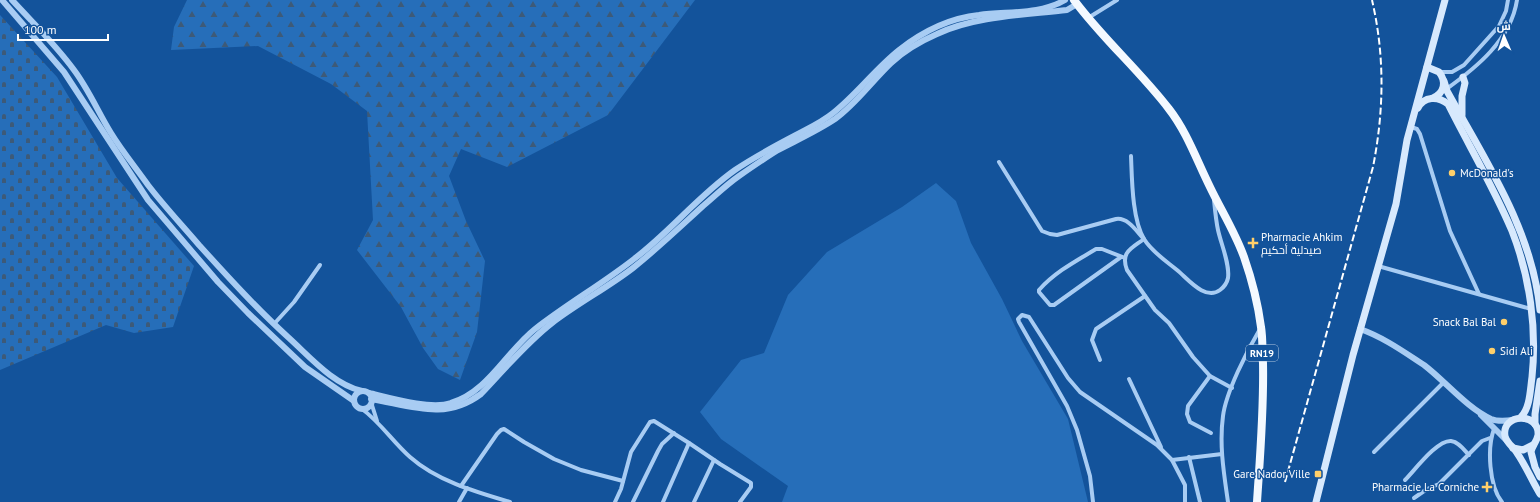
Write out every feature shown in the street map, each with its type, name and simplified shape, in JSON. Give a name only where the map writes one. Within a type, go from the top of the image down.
[{"type":"main road","points":[[1316,502],[1360,330],[1396,204],[1411,127],[1445,0]]},
{"type":"main road","name":"RN19","points":[[1076,2],[1088,18],[1152,88],[1170,110],[1184,133],[1213,194],[1235,234],[1244,256],[1251,280],[1261,328],[1263,403],[1257,502]]},
{"type":"main road","points":[[1427,67],[1439,72],[1444,81],[1454,110],[1504,212],[1525,271],[1532,309],[1533,368],[1527,409],[1521,417],[1513,420],[1506,429],[1506,440],[1513,448],[1540,494]]},
{"type":"main road","points":[[1462,117],[1462,96],[1465,82],[1463,77]]},
{"type":"main road","points":[[1414,117],[1421,103],[1440,94],[1444,81]]},
{"type":"main road","points":[[1419,96],[1439,99],[1445,102],[1462,117],[1511,208],[1520,230],[1533,268],[1540,310]]},
{"type":"main road","points":[[1540,381],[1535,414],[1535,424],[1538,435],[1531,451],[1531,456],[1540,477]]},
{"type":"main road","points":[[1521,417],[1531,420],[1535,424]]},
{"type":"main road","points":[[1513,448],[1524,450],[1533,445]]},
{"type":"street","points":[[2,0],[26,26],[64,72],[148,200],[218,282],[248,313],[305,367],[354,401],[357,406],[362,408],[377,421],[399,447],[418,463],[461,486],[510,502]]},
{"type":"street","points":[[12,0],[54,45],[75,71],[96,104],[111,133],[149,186],[205,252],[251,302],[338,381],[362,391],[370,398],[407,406],[436,410],[459,407],[472,401],[481,394],[536,336],[550,324],[632,269],[739,175],[778,150],[835,119],[903,53],[936,34],[959,25],[976,20],[1056,8],[1067,10],[1073,8],[1076,2]]},
{"type":"street","points":[[1056,8],[1065,0]]},
{"type":"street","points":[[1088,18],[1117,0]]},
{"type":"street","points":[[1439,72],[1447,73],[1458,70],[1464,65],[1498,26],[1506,11],[1508,0]]},
{"type":"street","points":[[1440,94],[1470,71],[1506,32],[1514,14],[1517,0]]},
{"type":"street","points":[[26,26],[32,21]]},
{"type":"street","points":[[1458,70],[1463,77]]},
{"type":"street","points":[[1411,127],[1417,129],[1420,134],[1450,231],[1479,294]]},
{"type":"street","points":[[1131,156],[1135,208],[1137,220],[1144,239]]},
{"type":"street","points":[[999,162],[1042,231],[1057,235],[1121,218],[1126,220],[1156,252],[1194,286],[1210,293],[1217,292],[1223,287],[1227,282],[1229,270],[1218,229],[1213,194]]},
{"type":"street","points":[[1123,257],[1102,249],[1096,249],[1057,273],[1039,290],[1050,305],[1054,305],[1123,257],[1129,250],[1144,239]]},
{"type":"street","points":[[198,257],[205,252]]},
{"type":"street","points":[[1123,257],[1127,270],[1155,310],[1169,323],[1185,347],[1210,376],[1232,388]]},
{"type":"street","points":[[274,324],[294,302],[320,265]]},
{"type":"street","points":[[1378,266],[1532,309]]},
{"type":"street","points":[[1100,360],[1092,340],[1096,329],[1145,296]]},
{"type":"street","points":[[1093,502],[1090,476],[1077,430],[1067,406],[1019,322],[1018,319],[1022,315],[1029,317],[1068,378],[1080,392],[1162,449],[1172,460],[1185,485],[1185,502]]},
{"type":"street","points":[[1228,502],[1222,454],[1223,416],[1226,402],[1232,388],[1250,347],[1261,328]]},
{"type":"street","points":[[1360,330],[1376,335],[1404,352],[1424,366],[1476,409],[1491,419],[1513,420]]},
{"type":"street","points":[[1210,376],[1188,406],[1187,414],[1190,422],[1211,433]]},
{"type":"street","points":[[1129,379],[1162,449]]},
{"type":"street","points":[[1374,452],[1444,382]]},
{"type":"street","points":[[354,401],[355,395],[362,391]]},
{"type":"street","points":[[362,408],[368,407],[370,398]]},
{"type":"street","points":[[370,398],[377,421]]},
{"type":"street","points":[[1476,409],[1506,440]]},
{"type":"street","points":[[615,502],[623,481],[631,452],[650,422],[656,421],[714,460],[751,482],[751,487],[740,502]]},
{"type":"street","points":[[461,486],[497,434],[504,429],[554,459],[582,470],[623,481]]},
{"type":"street","points":[[1494,429],[1490,438],[1493,482],[1496,493],[1502,502]]},
{"type":"street","points":[[633,502],[662,444],[674,433]]},
{"type":"street","points":[[1414,498],[1427,489],[1439,484],[1482,441],[1490,438]]},
{"type":"street","points":[[1405,480],[1436,447],[1447,442],[1452,441],[1458,443],[1468,455]]},
{"type":"street","points":[[663,502],[689,443]]},
{"type":"street","points":[[1172,460],[1222,454]]},
{"type":"street","points":[[1189,457],[1200,502]]},
{"type":"street","points":[[694,502],[714,460]]},
{"type":"street","points":[[459,502],[467,488]]},
{"type":"green space","points":[[187,0],[695,0],[608,115],[507,167],[461,149],[449,176],[466,221],[485,261],[477,332],[460,380],[438,369],[423,348],[401,307],[357,250],[373,220],[367,111],[331,84],[258,46],[171,50],[174,27]]},
{"type":"green space","points":[[0,15],[57,77],[117,178],[194,266],[173,327],[134,333],[106,325],[0,370]]},
{"type":"green space","points":[[936,183],[956,201],[971,243],[1002,299],[1022,341],[1068,419],[1088,502],[782,502],[788,486],[721,439],[700,412],[741,360],[764,353],[788,295],[827,252],[902,207]]},
{"type":"railway","points":[[1285,482],[1373,167],[1377,146],[1382,84],[1379,42],[1372,0]]},
{"type":"place","name":"McDonald's","points":[[1452,173]]},
{"type":"place","name":"Pharmacie Ahkim صيدلية أحكيم","points":[[1253,243]]},
{"type":"place","name":"Snack Bal Bal","points":[[1504,322]]},
{"type":"place","name":"Sidi Ali","points":[[1492,351]]},
{"type":"place","name":"Gare Nador Ville","points":[[1318,474]]},
{"type":"place","name":"Pharmacie La Corniche","points":[[1487,487]]}]
